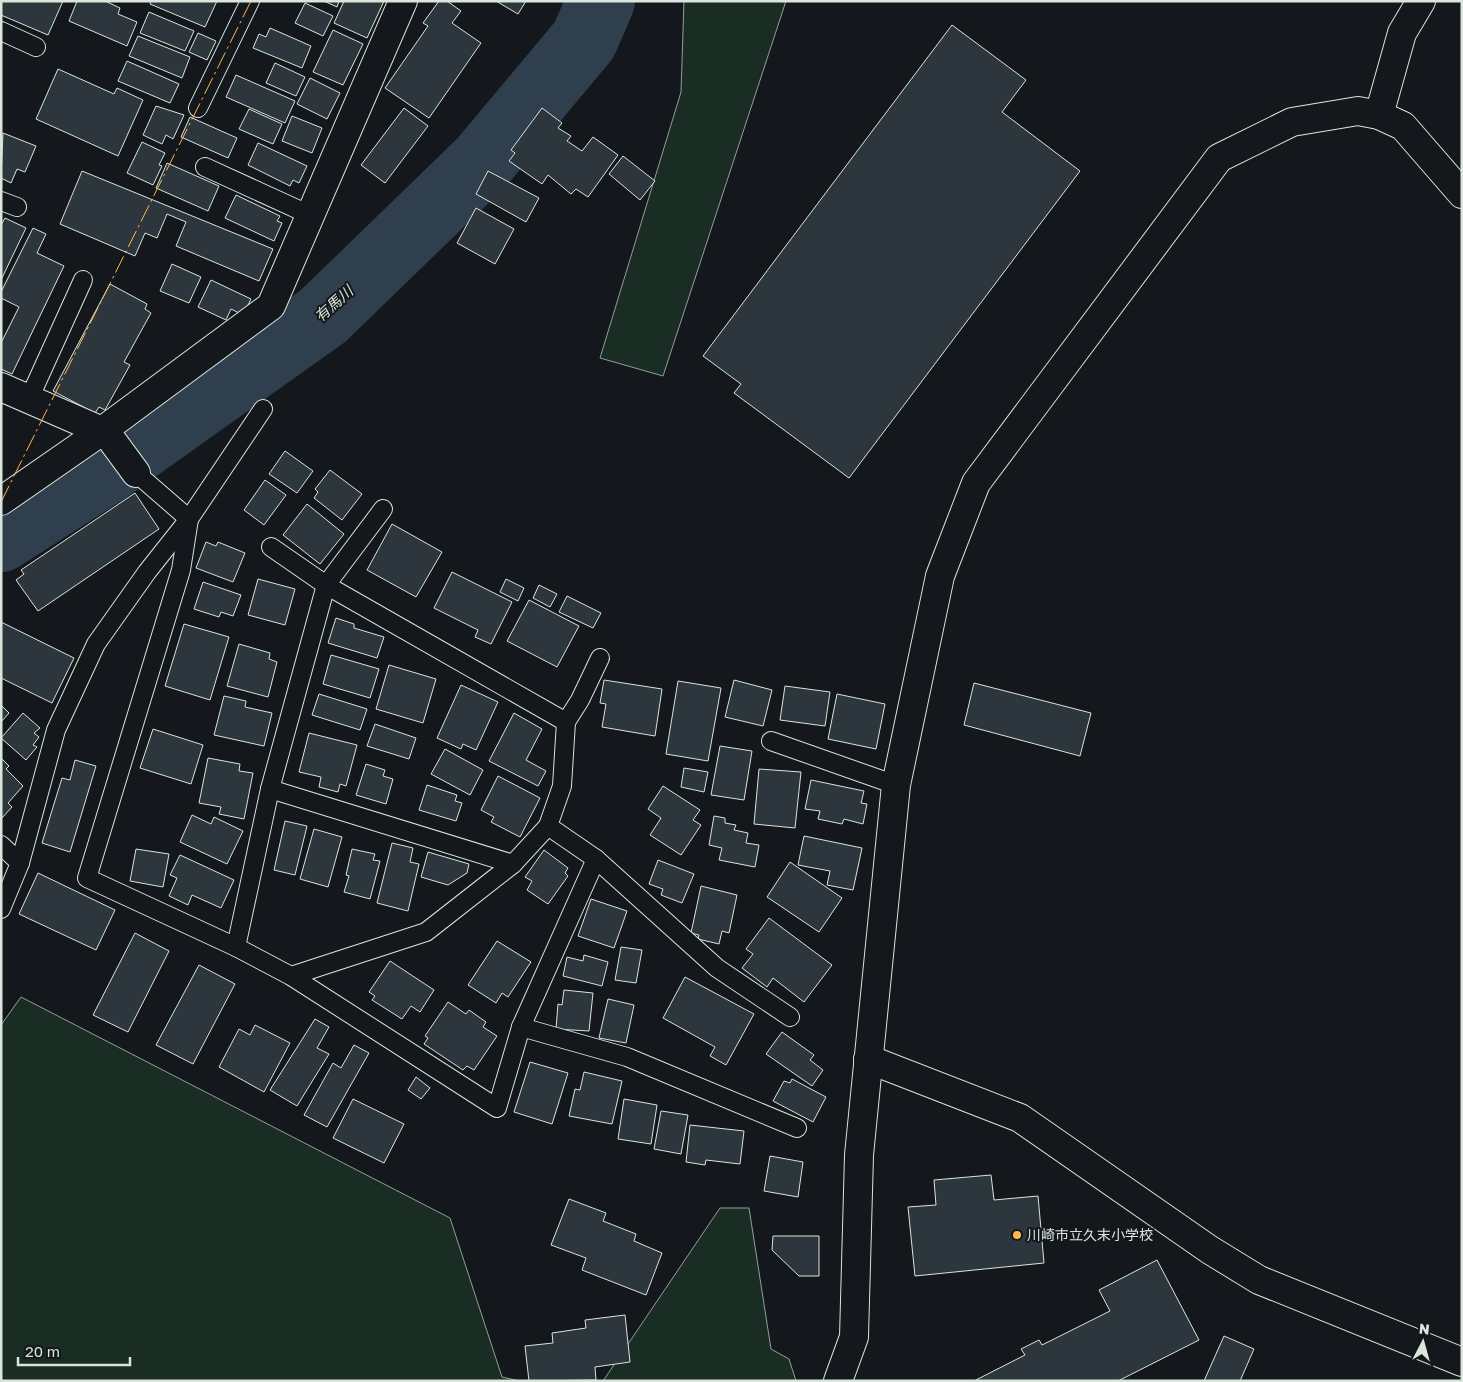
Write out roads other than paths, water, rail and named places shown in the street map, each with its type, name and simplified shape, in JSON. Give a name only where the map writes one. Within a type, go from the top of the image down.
[{"type":"street","points":[[1,501],[106,435],[271,306],[403,1]]},
{"type":"street","points":[[1379,115],[1402,33],[1421,1]]},
{"type":"street","points":[[838,1381],[854,1337],[859,1156],[896,785],[940,576],[976,483],[1219,158],[1292,122],[1358,112],[1379,115],[1404,126],[1462,194]]},
{"type":"street","points":[[1,387],[106,435],[136,473]]},
{"type":"street","points":[[868,1060],[1020,1118],[1210,1250],[1258,1280],[1462,1362]]},
{"type":"lane","points":[[198,108],[250,1]]},
{"type":"lane","points":[[1,31],[36,47]]},
{"type":"lane","points":[[205,166],[310,215]]},
{"type":"lane","points":[[29,399],[83,280]]},
{"type":"lane","points":[[1,908],[20,863],[56,730],[96,644],[147,572],[189,519],[263,409]]},
{"type":"lane","points":[[136,473],[189,519]]},
{"type":"lane","points":[[236,946],[270,789],[326,585],[383,509]]},
{"type":"lane","points":[[189,519],[181,570],[87,878],[236,946],[291,976],[498,1108],[521,1027],[596,859]]},
{"type":"lane","points":[[271,547],[326,585],[566,722]]},
{"type":"lane","points":[[291,976],[426,932],[513,864],[548,826],[562,786],[566,722],[580,700],[600,658]]},
{"type":"lane","points":[[770,742],[896,785]]},
{"type":"lane","points":[[270,789],[513,864]]},
{"type":"lane","points":[[548,826],[596,859],[717,968],[790,1017]]},
{"type":"lane","points":[[1,845],[20,863]]},
{"type":"lane","points":[[521,1027],[627,1057],[797,1128]]},
{"type":"waterway","name":"有馬川","points":[[1,538],[105,471],[323,316],[482,162],[584,40],[601,1]]},
{"type":"place","name":"川崎市立久末小学校","points":[[1017,1235]]}]
